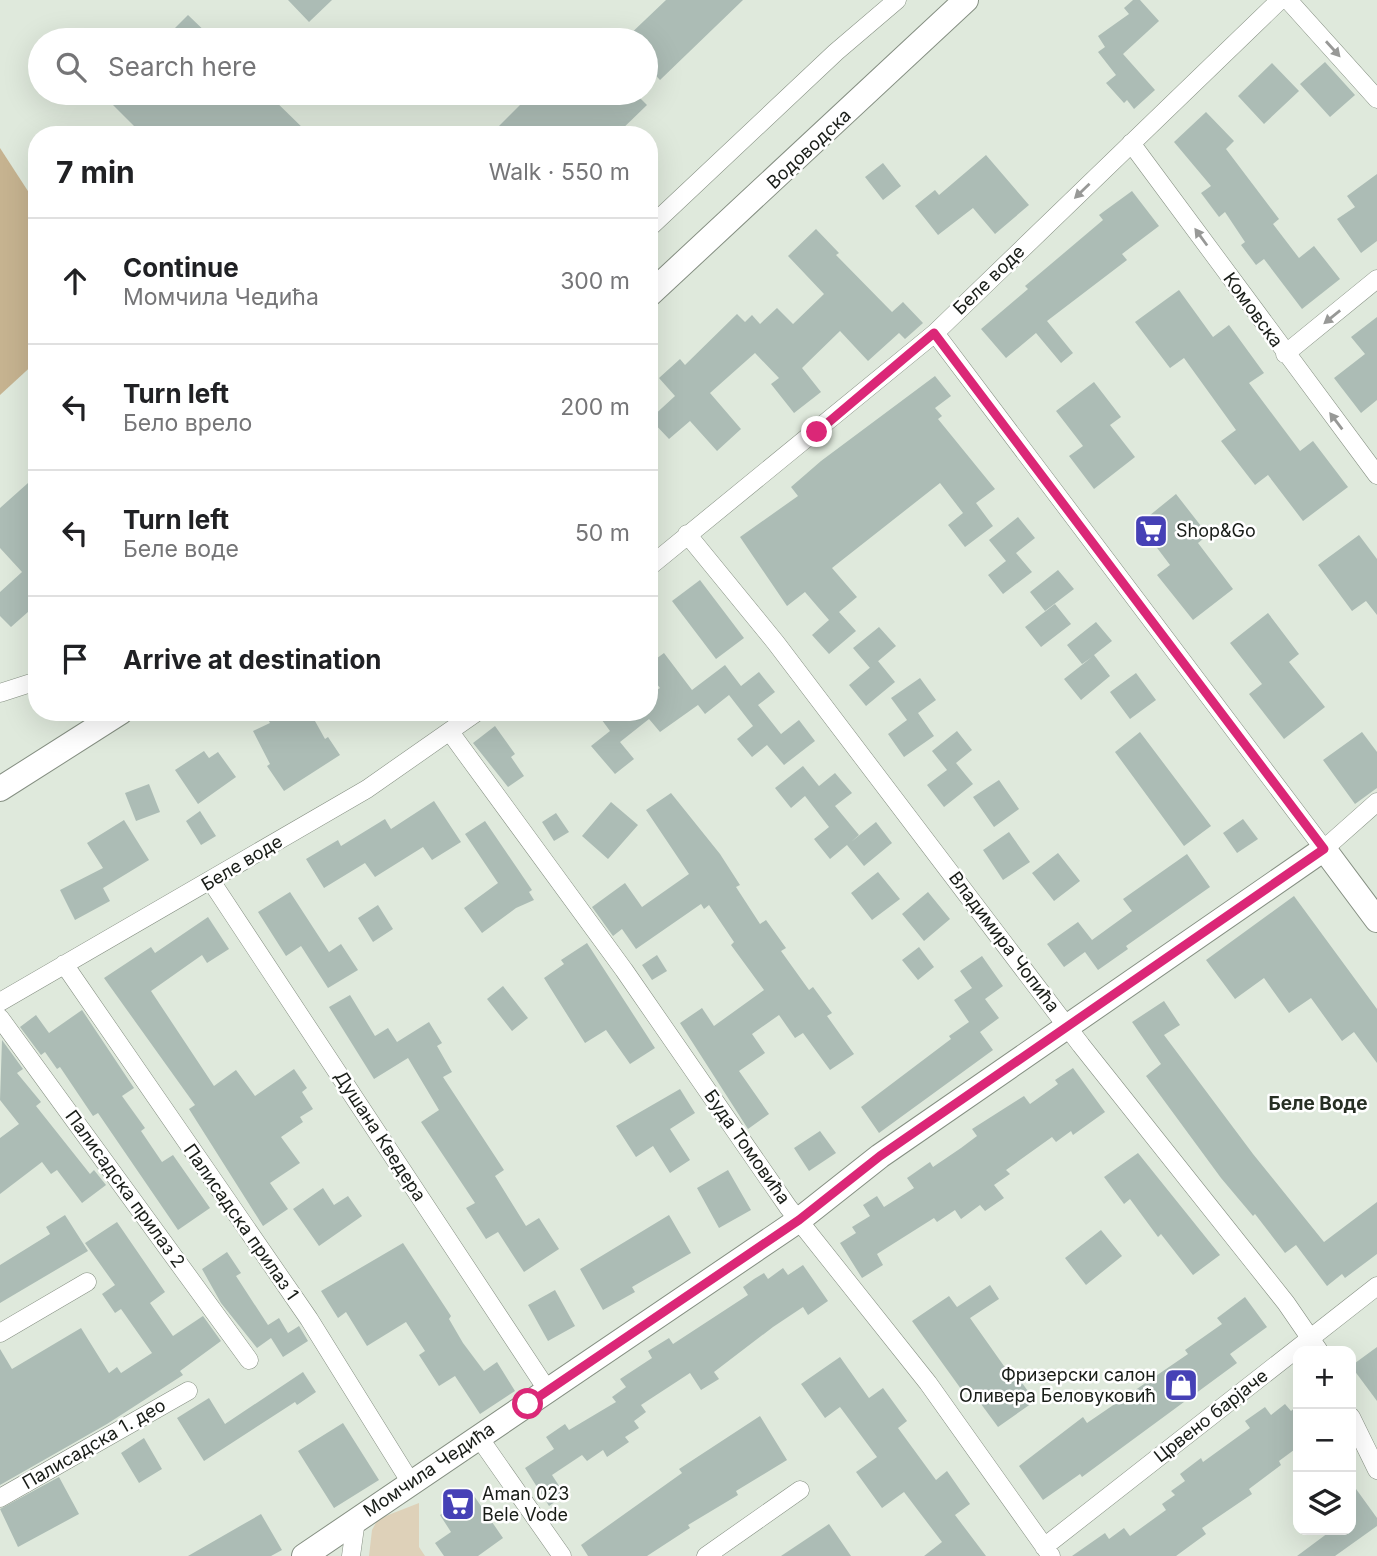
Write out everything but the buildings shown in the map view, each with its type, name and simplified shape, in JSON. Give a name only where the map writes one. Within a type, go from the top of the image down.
[{"type":"street","points":[[658,220],[836,52],[897,0]]},
{"type":"street","name":"Водоводска","points":[[658,287],[966,0]]},
{"type":"street","name":"Беле воде","points":[[658,559],[817,432],[934,333],[1280,0]]},
{"type":"street","points":[[1288,0],[1377,99]]},
{"type":"street","name":"Комовска","points":[[1131,143],[1377,475]]},
{"type":"street","points":[[1285,354],[1377,279]]},
{"type":"street","points":[[934,333],[1377,920]]},
{"type":"street","name":"Владимира Чопића","points":[[687,534],[792,664],[1068,1028],[1315,1344]]},
{"type":"street","points":[[0,693],[28,684]]},
{"type":"street","points":[[0,789],[107,721]]},
{"type":"street","name":"Беле воде","points":[[0,1002],[367,789],[465,721]]},
{"type":"street","name":"Буда Томовића","points":[[450,732],[602,939],[799,1220],[928,1383],[1047,1551]]},
{"type":"street","name":"Момчила Чедића","points":[[304,1556],[799,1220],[880,1156],[1324,849],[1377,802]]},
{"type":"street","name":"Душана Кведера","points":[[211,881],[548,1391]]},
{"type":"street","name":"Палисадска прилаз 1","points":[[64,964],[309,1319],[411,1483]]},
{"type":"street","name":"Палисадска прилаз 2","points":[[0,1018],[249,1360]]},
{"type":"street","points":[[0,1333],[87,1282]]},
{"type":"street","name":"Црвено барјаче","points":[[1047,1551],[1315,1344],[1377,1286]]},
{"type":"street","name":"Палисадска 1. део","points":[[0,1498],[188,1391]]},
{"type":"street","points":[[1356,1427],[1377,1470]]},
{"type":"street","points":[[478,1436],[562,1556]]},
{"type":"street","points":[[706,1556],[800,1490]]},
{"type":"street","points":[[351,1556],[356,1520]]},
{"type":"shaded area","points":[[0,148],[28,191],[28,369],[0,395]]},
{"type":"shaded area","points":[[419,1503],[419,1547],[425,1556],[369,1556],[372,1530],[378,1519]]},
{"type":"place","name":"Shop&Go","points":[[1151,531]]},
{"type":"place","name":"Фризерски салон Оливера Беловуковић","points":[[1181,1385]]},
{"type":"place","name":"Aman 023 Bele Vode","points":[[458,1504]]},
{"type":"district","name":"Беле Воде","points":[[1318,1103]]},
{"type":"route","points":[[528,1404],[799,1220],[880,1156],[1053,1039],[1324,849],[934,333],[817,432]]}]
